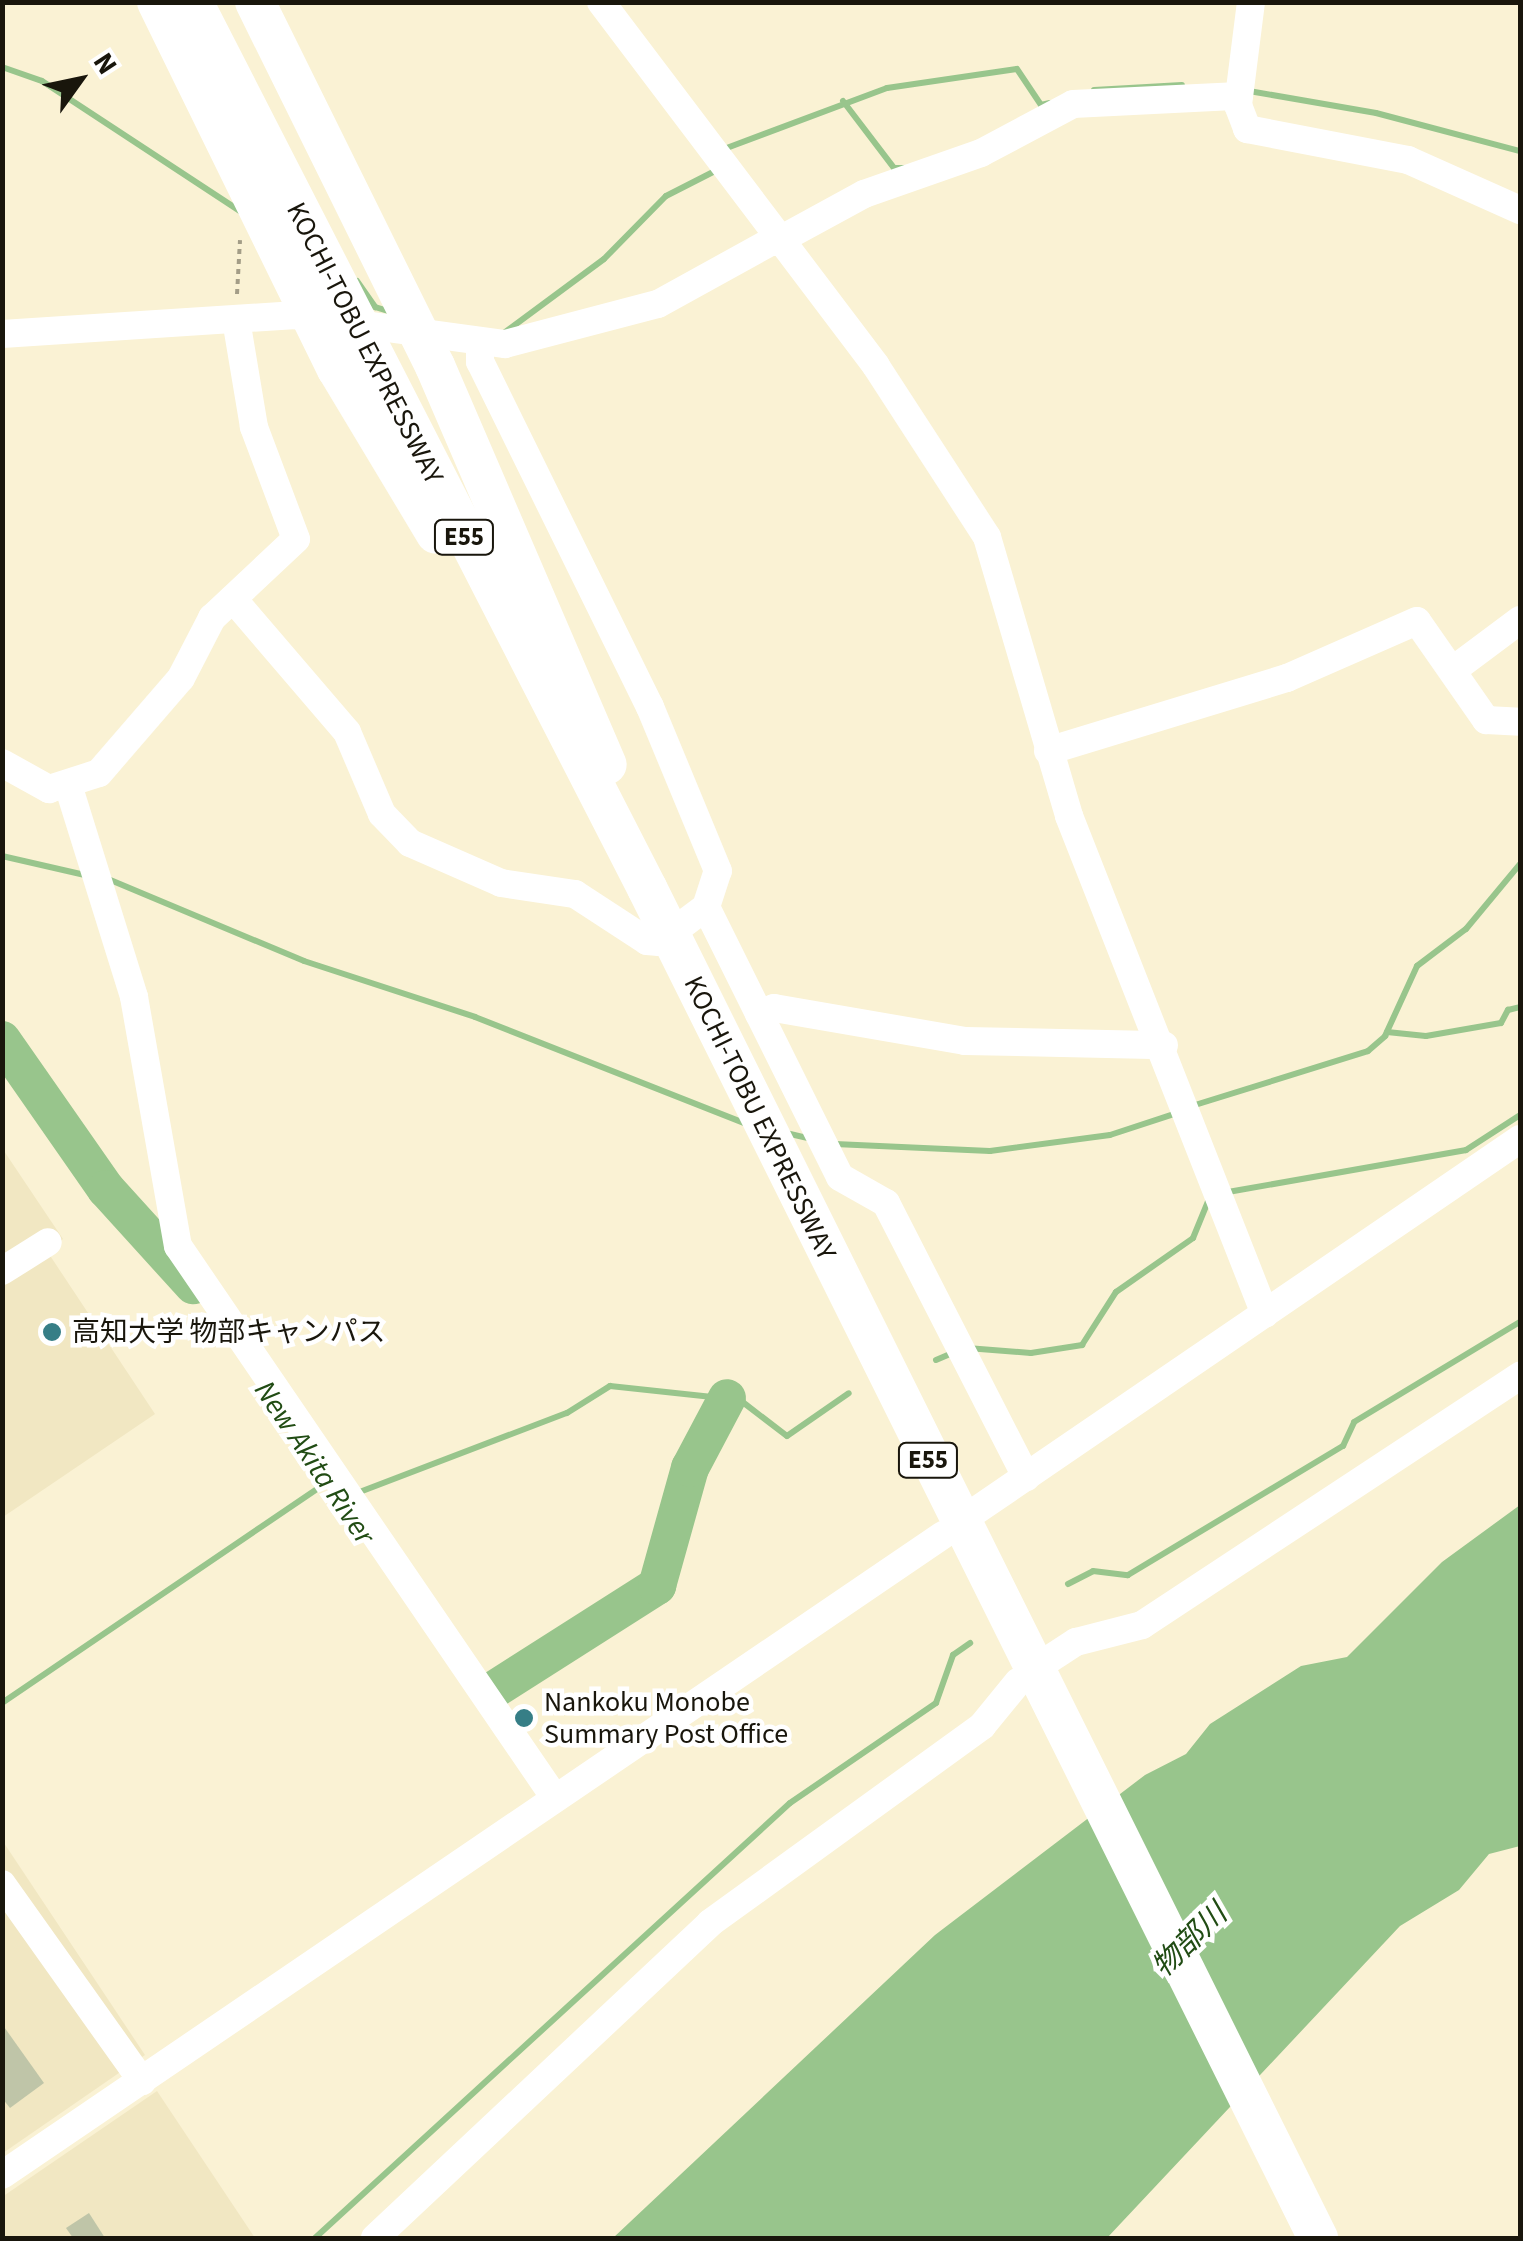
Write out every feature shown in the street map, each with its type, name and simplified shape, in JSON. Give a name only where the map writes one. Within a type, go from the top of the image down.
[{"type":"highway","points":[[157,2],[354,361]]},
{"type":"highway","name":"KOCHI-TOBU EXPRESSWAY","points":[[192,2],[354,361],[647,888],[1037,1682],[1318,2238]]},
{"type":"highway","points":[[263,7],[439,352],[608,767],[647,888]]},
{"type":"street","points":[[135,2],[292,315]]},
{"type":"street","points":[[601,2],[775,241],[876,366],[987,536],[1048,751],[1265,1314]]},
{"type":"street","points":[[1251,2],[1238,96],[1247,130],[1408,160],[1520,210]]},
{"type":"street","points":[[2,334],[292,315],[439,352],[658,304],[864,194],[981,152],[1073,104],[1238,96]]},
{"type":"street","points":[[2,763],[34,786],[70,788],[106,767],[180,678],[199,634],[296,539],[254,427],[238,318]]},
{"type":"street","points":[[233,599],[346,732],[382,814],[410,842],[501,883],[575,894],[647,941],[659,942],[706,907],[718,871],[650,707],[480,362],[480,344]]},
{"type":"street","points":[[1453,670],[1520,620]]},
{"type":"street","points":[[1048,751],[1287,678],[1417,621],[1486,720],[1520,722]]},
{"type":"street","points":[[70,788],[134,997],[178,1246],[554,1798]]},
{"type":"street","points":[[706,907],[840,1177],[886,1203],[1026,1476]]},
{"type":"street","points":[[759,1014],[774,1008],[964,1042],[1164,1046]]},
{"type":"street","points":[[974,1512],[1520,1139]]},
{"type":"street","points":[[2,1272],[48,1242]]},
{"type":"street","points":[[374,2238],[710,1923],[982,1726],[1037,1682],[1076,1642],[1142,1625],[1520,1376]]},
{"type":"street","points":[[2,2175],[943,1534]]},
{"type":"street","points":[[2,1884],[142,2081]]},
{"type":"path","points":[[238,318],[233,265],[247,227]]},
{"type":"shaded area","name":"高知大学 物部キャンパス","points":[[2,1148],[63,1239],[47,1251],[155,1414],[3,1517]]},
{"type":"shaded area","points":[[2,1840],[145,2055],[3,2153],[2,2153]]},
{"type":"shaded area","points":[[157,2091],[255,2238],[3,2238],[2,2197]]},
{"type":"water","name":"物部川","points":[[1520,1505],[1520,1846],[1489,1854],[1459,1890],[1400,1926],[1107,2238],[613,2238],[935,1935],[1145,1775],[1186,1754],[1210,1724],[1301,1666],[1347,1657],[1442,1562]]},
{"type":"building","points":[[2,2024],[44,2083],[10,2108],[2,2098]]},
{"type":"building","points":[[89,2213],[105,2238],[73,2238],[66,2228]]},
{"type":"waterway","points":[[2,67],[42,81],[240,211]]},
{"type":"waterway","points":[[724,149],[887,88],[1017,69],[1041,105],[1049,103]]},
{"type":"waterway","points":[[1094,90],[1182,85]]},
{"type":"waterway","points":[[1249,91],[1376,113],[1520,151]]},
{"type":"waterway","points":[[843,101],[894,168],[905,168]]},
{"type":"waterway","points":[[504,333],[604,259],[666,196],[715,171]]},
{"type":"waterway","points":[[357,281],[375,307],[391,312]]},
{"type":"waterway","points":[[2,856],[85,875]]},
{"type":"waterway","points":[[1195,1105],[1368,1051],[1385,1036],[1417,966],[1466,929],[1520,864]]},
{"type":"waterway","points":[[108,879],[304,961],[475,1017],[749,1125]]},
{"type":"waterway","points":[[1387,1032],[1426,1036],[1501,1023],[1508,1010],[1520,1007]]},
{"type":"waterway","name":"New Akita River","points":[[2,1040],[106,1189],[193,1285]]},
{"type":"waterway","points":[[835,1144],[990,1151],[1110,1135],[1177,1113]]},
{"type":"waterway","points":[[1228,1192],[1466,1150],[1520,1115]]},
{"type":"waterway","points":[[786,1133],[813,1139]]},
{"type":"waterway","points":[[967,1348],[1031,1353],[1082,1345],[1116,1292],[1193,1238],[1209,1199]]},
{"type":"waterway","points":[[1068,1584],[1093,1571],[1128,1575],[1343,1446],[1354,1422],[1520,1322]]},
{"type":"waterway","points":[[936,1360],[955,1352]]},
{"type":"waterway","points":[[357,1493],[567,1413],[610,1386],[740,1400],[787,1436],[849,1393]]},
{"type":"waterway","name":"New Akita River","points":[[492,1691],[657,1586],[690,1468],[727,1398]]},
{"type":"waterway","points":[[2,1703],[326,1483]]},
{"type":"waterway","points":[[315,2238],[790,1803],[936,1703],[953,1655],[970,1643]]},
{"type":"place","name":"高知大学 物部キャンパス","points":[[52,1332]]},
{"type":"place","name":"Nankoku Monobe Summary Post Office","points":[[524,1718]]}]
